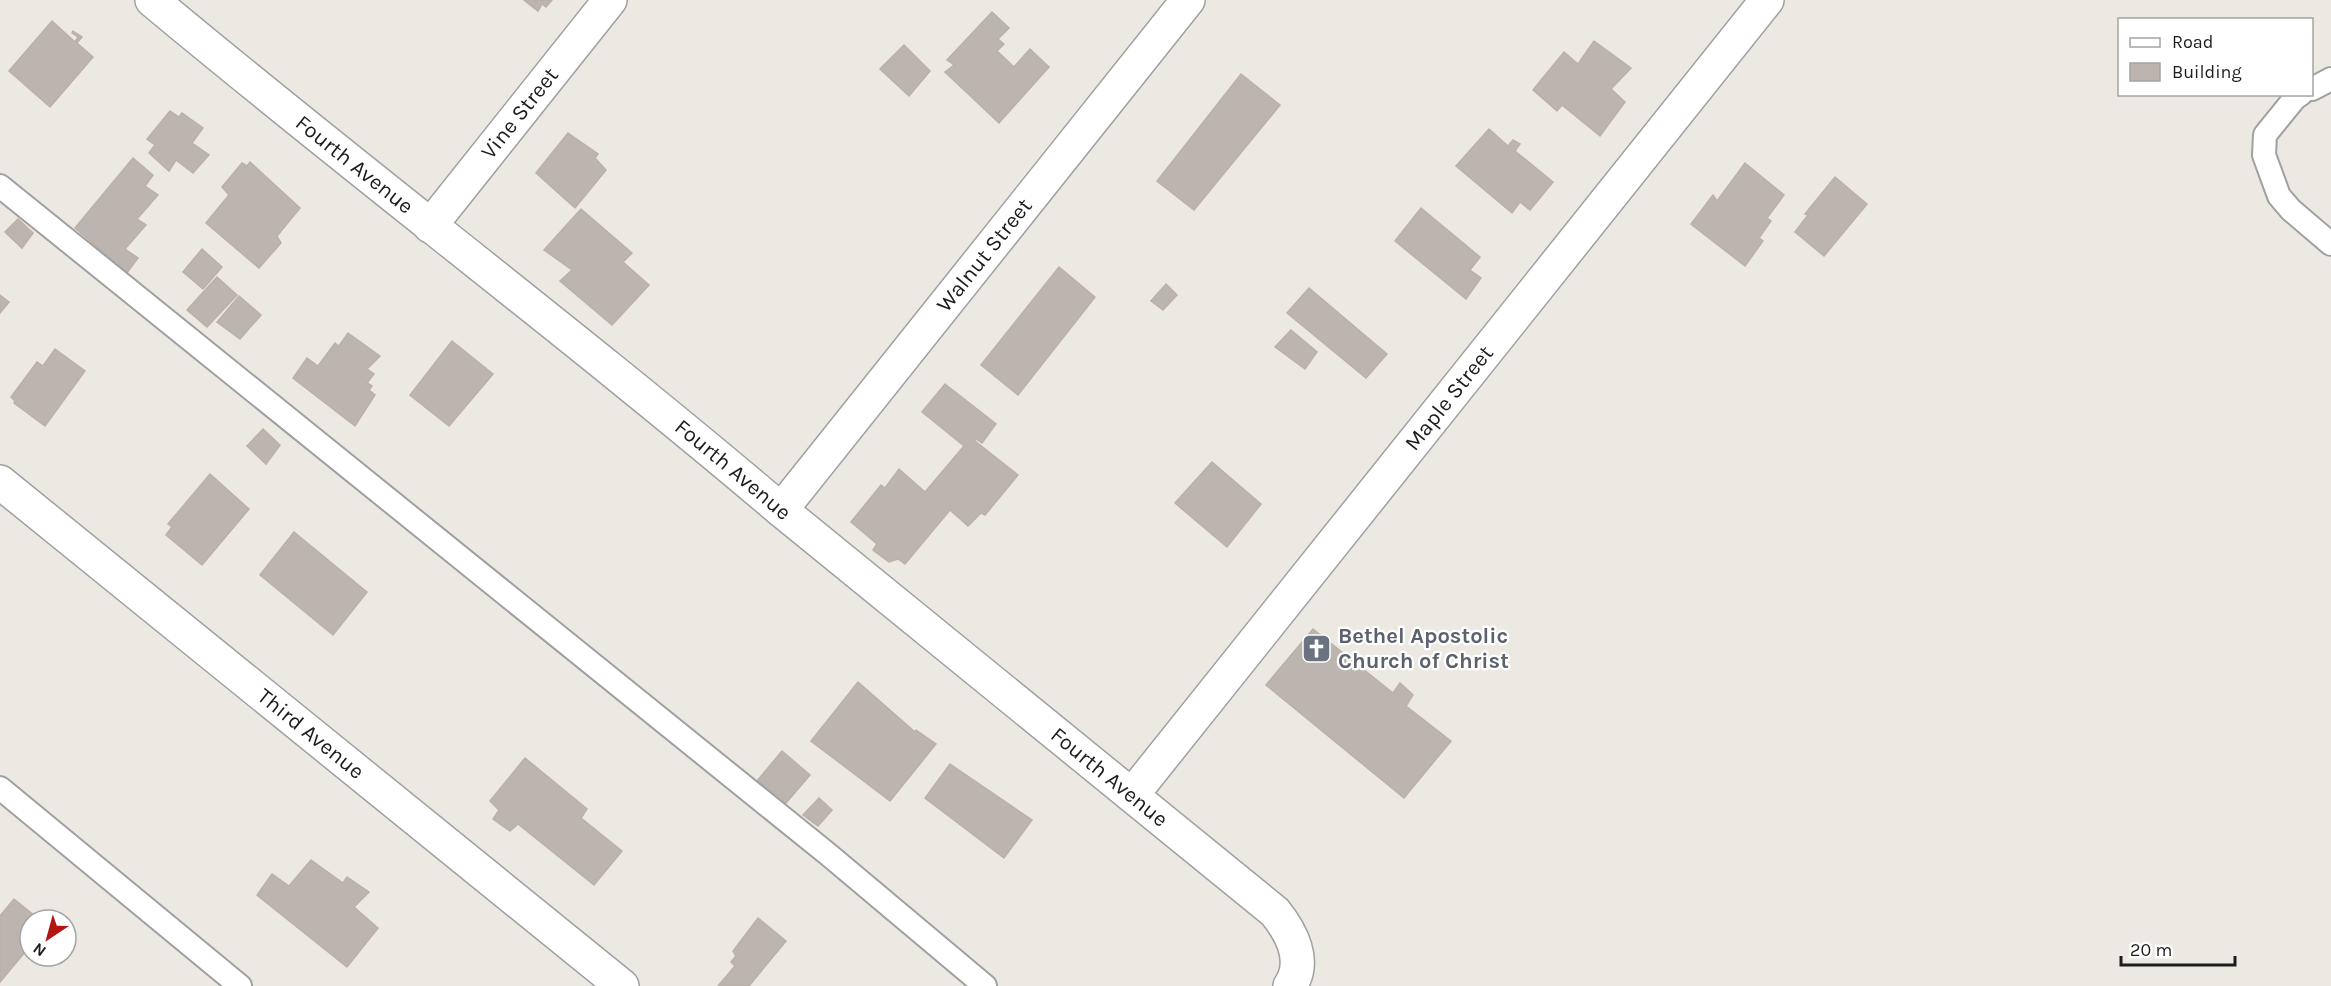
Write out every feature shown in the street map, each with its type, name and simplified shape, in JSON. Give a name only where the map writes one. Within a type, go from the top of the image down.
[{"type":"street","name":"Fourth Avenue","points":[[152,0],[691,434],[781,510],[1275,912],[1287,927],[1298,954],[1290,986]]},
{"type":"street","name":"Vine Street","points":[[430,225],[610,0]]},
{"type":"street","name":"Walnut Street","points":[[781,510],[1188,0]]},
{"type":"street","name":"Maple Street","points":[[1132,795],[1767,0]]},
{"type":"street","name":"Third Avenue","points":[[0,482],[622,986]]},
{"type":"lane","points":[[2313,88],[2331,79]]},
{"type":"lane","points":[[2298,96],[2265,135],[2264,155],[2279,196],[2291,210],[2331,244]]},
{"type":"lane","points":[[0,186],[829,855],[985,986]]},
{"type":"lane","points":[[0,788],[240,986]]},
{"type":"building","points":[[524,0],[552,0],[546,7],[542,4],[538,11]]},
{"type":"building","points":[[992,12],[1009,28],[998,39],[1004,44],[997,51],[1014,67],[1030,49],[1049,67],[999,123],[945,72],[954,65],[947,60]]},
{"type":"building","points":[[52,21],[75,42],[78,37],[72,33],[73,31],[82,37],[77,43],[93,57],[50,107],[9,71]]},
{"type":"building","points":[[1594,41],[1631,68],[1611,89],[1625,102],[1600,136],[1562,105],[1557,111],[1533,90],[1564,52],[1578,64]]},
{"type":"building","points":[[904,45],[930,71],[909,96],[880,69]]},
{"type":"building","points":[[1241,74],[1280,105],[1194,210],[1157,181]]},
{"type":"building","points":[[170,111],[179,117],[182,113],[203,128],[192,143],[209,155],[193,173],[176,160],[169,171],[149,153],[155,145],[147,139]]},
{"type":"building","points":[[1489,129],[1508,146],[1513,140],[1520,144],[1515,151],[1553,182],[1530,210],[1520,202],[1512,213],[1456,166]]},
{"type":"building","points":[[568,133],[598,154],[595,158],[606,170],[575,208],[536,173]]},
{"type":"building","points":[[133,158],[153,175],[145,186],[158,195],[137,219],[146,225],[125,249],[138,258],[127,273],[75,228]]},
{"type":"building","points":[[250,162],[300,208],[277,236],[281,243],[259,268],[206,223],[229,195],[222,187],[242,163],[247,166]]},
{"type":"building","points":[[1745,163],[1784,195],[1767,218],[1771,221],[1759,238],[1763,241],[1745,266],[1691,224],[1713,195],[1717,201]]},
{"type":"building","points":[[1835,177],[1867,204],[1824,256],[1795,232],[1808,215],[1805,214]]},
{"type":"building","points":[[1421,208],[1480,257],[1470,270],[1481,278],[1466,299],[1395,241]]},
{"type":"building","points":[[581,209],[632,253],[623,262],[649,285],[612,325],[560,281],[572,270],[544,250]]},
{"type":"building","points":[[18,219],[33,233],[22,248],[5,232]]},
{"type":"building","points":[[202,249],[222,267],[203,289],[183,272]]},
{"type":"building","points":[[1059,267],[1095,297],[1018,395],[981,365]]},
{"type":"building","points":[[217,277],[237,295],[207,327],[187,310]]},
{"type":"building","points":[[1166,284],[1177,295],[1163,310],[1151,301]]},
{"type":"building","points":[[1309,288],[1387,354],[1366,378],[1287,313]]},
{"type":"building","points":[[0,295],[9,302],[0,313]]},
{"type":"building","points":[[239,296],[261,315],[240,339],[217,322]]},
{"type":"building","points":[[1291,330],[1317,352],[1305,369],[1275,347]]},
{"type":"building","points":[[348,333],[380,356],[367,369],[374,374],[367,383],[372,386],[369,390],[375,395],[355,426],[293,378],[307,358],[318,366],[335,343],[339,346]]},
{"type":"building","points":[[452,341],[493,374],[449,426],[410,395]]},
{"type":"building","points":[[55,349],[85,371],[45,426],[14,403],[11,397],[37,362],[43,366]]},
{"type":"building","points":[[945,384],[996,424],[982,443],[976,439],[975,441],[1018,475],[985,515],[981,513],[968,526],[950,510],[905,564],[898,559],[889,562],[873,550],[877,544],[851,522],[881,485],[885,488],[899,469],[925,492],[964,446],[922,412]]},
{"type":"building","points":[[263,429],[280,445],[266,464],[247,446]]},
{"type":"building","points":[[1212,462],[1261,504],[1227,547],[1175,503]]},
{"type":"building","points":[[210,474],[249,509],[202,565],[166,535],[172,527],[168,524]]},
{"type":"building","points":[[294,532],[367,592],[333,635],[260,575]]},
{"type":"building","points":[[1313,629],[1393,693],[1400,683],[1413,695],[1406,706],[1451,741],[1404,798],[1266,685]]},
{"type":"building","points":[[858,682],[915,732],[916,730],[936,744],[890,801],[811,741]]},
{"type":"building","points":[[782,751],[810,775],[786,803],[757,781]]},
{"type":"building","points":[[525,758],[587,809],[581,818],[622,851],[594,885],[518,824],[510,831],[493,819],[499,810],[490,801]]},
{"type":"building","points":[[950,764],[1032,820],[1004,858],[925,798]]},
{"type":"building","points":[[819,798],[832,810],[818,826],[803,815]]},
{"type":"building","points":[[311,860],[343,883],[347,877],[369,892],[354,907],[378,928],[347,967],[257,895],[272,874],[289,886]]},
{"type":"building","points":[[14,899],[25,908],[18,908],[18,960],[0,982],[0,916]]},
{"type":"building","points":[[758,918],[786,941],[749,986],[718,986],[735,966],[731,962],[736,956],[733,951]]},
{"type":"place","name":"Bethel Apostolic Church of Christ","points":[[1317,649]]}]
